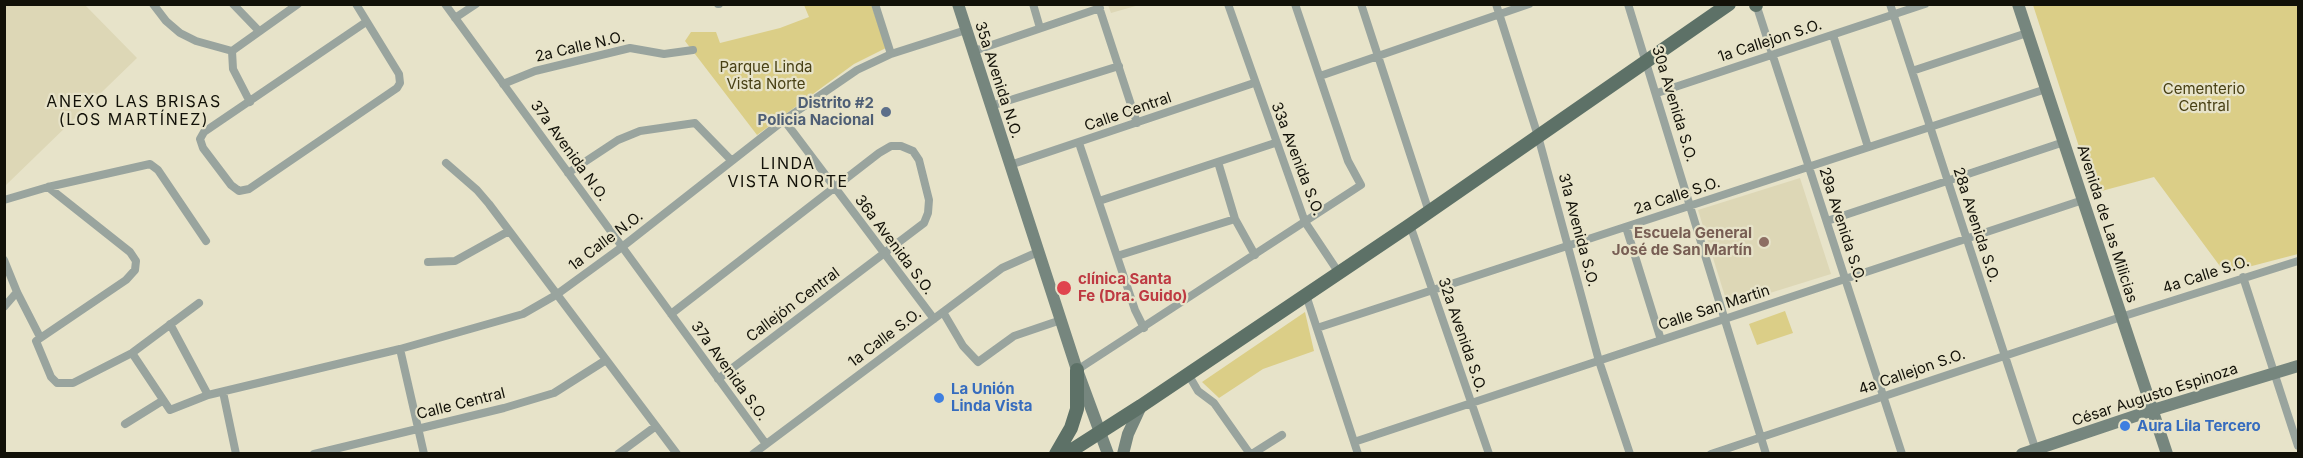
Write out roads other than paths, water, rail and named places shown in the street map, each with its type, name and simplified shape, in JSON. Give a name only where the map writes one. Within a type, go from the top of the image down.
[{"type":"main road","name":"35a Avenida N.O.","points":[[958,4],[1077,370]]},
{"type":"main road","points":[[1066,453],[1188,375],[1410,225],[1729,4]]},
{"type":"main road","name":"Avenida de Las Milicias","points":[[2018,4],[2167,453]]},
{"type":"main road","name":"César Augusto Espinoza","points":[[2022,453],[2036,451],[2153,410],[2298,366]]},
{"type":"main road","points":[[1077,370],[1108,453]]},
{"type":"main road","points":[[1056,453],[1071,428],[1077,409],[1077,370]]},
{"type":"main road","points":[[1123,453],[1128,434],[1141,406]]},
{"type":"street","points":[[153,4],[166,21],[180,33],[196,41],[232,51]]},
{"type":"street","points":[[232,51],[298,4]]},
{"type":"street","points":[[356,4],[399,74],[400,83],[397,88],[249,189],[239,191],[231,185],[203,148],[200,139],[204,132],[366,22]]},
{"type":"street","name":"37a Avenida N.O.","points":[[445,4],[671,314]]},
{"type":"street","points":[[455,18],[476,4]]},
{"type":"street","points":[[875,4],[891,54]]},
{"type":"street","points":[[1033,4],[1040,28]]},
{"type":"street","name":"33a Avenida S.O.","points":[[1228,4],[1275,143],[1305,222],[1339,273]]},
{"type":"street","points":[[1077,370],[1361,185],[1348,161],[1295,4]]},
{"type":"street","points":[[1361,4],[1429,212]]},
{"type":"street","name":"31a Avenida S.O.","points":[[1496,4],[1538,136],[1599,361],[1630,453]]},
{"type":"street","points":[[1320,76],[1528,4]]},
{"type":"street","name":"30a Avenida S.O.","points":[[1628,4],[1648,62],[1766,453]]},
{"type":"street","name":"28a Avenida S.O.","points":[[1890,4],[2036,451]]},
{"type":"street","name":"1a Callejon S.O.","points":[[1657,93],[1925,4]]},
{"type":"street","points":[[234,5],[259,31]]},
{"type":"street","name":"29a Avenida S.O.","points":[[1756,5],[1902,453]]},
{"type":"street","points":[[974,51],[1099,6],[1137,123]]},
{"type":"street","name":"1a Calle N.O.","points":[[162,401],[170,410],[208,395],[400,349],[523,314],[556,295],[622,247],[784,120],[857,70],[891,54],[966,30]]},
{"type":"street","points":[[1912,70],[2027,33]]},
{"type":"street","points":[[1833,35],[1868,147]]},
{"type":"street","name":"2a Calle N.O.","points":[[503,84],[535,71],[630,48],[664,54],[693,50]]},
{"type":"street","points":[[232,51],[233,69],[250,102]]},
{"type":"street","points":[[991,106],[1119,66]]},
{"type":"street","name":"Calle Central","points":[[1010,165],[1254,83]]},
{"type":"street","name":"2a Calle S.O.","points":[[1317,328],[2046,89]]},
{"type":"street","name":"36a Avenida S.O.","points":[[784,120],[833,188],[934,319]]},
{"type":"street","points":[[568,174],[618,140],[640,131],[695,123],[732,161]]},
{"type":"street","points":[[1827,221],[2064,142]]},
{"type":"street","points":[[1078,143],[1135,310],[1144,328]]},
{"type":"street","points":[[1099,201],[1275,143]]},
{"type":"street","name":"Callejón Central","points":[[718,379],[924,223],[928,213],[928,200],[919,160],[913,151],[901,146],[891,146],[833,188]]},
{"type":"street","points":[[1218,162],[1235,219],[1255,255]]},
{"type":"street","points":[[446,163],[477,190],[677,453]]},
{"type":"street","points":[[4,200],[48,186],[150,165],[158,170],[206,241]]},
{"type":"street","points":[[48,186],[130,252],[136,261],[135,270],[126,280],[40,337],[37,347],[51,377],[64,385],[132,353],[199,303]]},
{"type":"street","points":[[671,314],[833,188]]},
{"type":"street","name":"Calle San Martin","points":[[1354,442],[2083,200]]},
{"type":"street","points":[[1117,256],[1235,219]]},
{"type":"street","name":"32a Avenida S.O.","points":[[1410,225],[1489,453]]},
{"type":"street","points":[[1626,227],[1661,340]]},
{"type":"street","points":[[428,262],[455,261],[509,231]]},
{"type":"street","name":"1a Calle S.O.","points":[[753,453],[1002,268],[1038,252]]},
{"type":"street","points":[[4,260],[40,337]]},
{"type":"street","name":"4a Calle S.O.","points":[[2121,316],[2298,261]]},
{"type":"street","points":[[2243,277],[2298,446]]},
{"type":"street","points":[[4,306],[17,292]]},
{"type":"street","points":[[1306,295],[1358,453]]},
{"type":"street","points":[[944,312],[952,330],[978,362],[1014,336],[1060,320]]},
{"type":"street","name":"37a Avenida S.O.","points":[[671,314],[766,444]]},
{"type":"street","name":"4a Callejon S.O.","points":[[1711,453],[2121,316]]},
{"type":"street","points":[[170,324],[208,395]]},
{"type":"street","points":[[400,349],[424,453]]},
{"type":"street","points":[[125,424],[162,401],[132,353]]},
{"type":"street","name":"Calle Central","points":[[314,453],[554,393],[606,360]]},
{"type":"street","points":[[1188,375],[1198,391],[1214,403],[1251,453],[1282,435]]},
{"type":"street","points":[[223,392],[236,453]]},
{"type":"street","points":[[618,453],[656,426]]},
{"type":"place","name":"Distrito #2 Policia Nacional","points":[[886,112]]},
{"type":"place","name":"Escuela General José de San Martín","points":[[1764,242]]},
{"type":"place","name":"clínica Santa Fe (Dra. Guido)","points":[[1064,288]]},
{"type":"place","name":"La Unión Linda Vista","points":[[939,398]]},
{"type":"place","name":"Aura Lila Tercero","points":[[2125,426]]},
{"type":"district","name":"ANEXO LAS BRISAS (LOS MARTÍNEZ)","points":[[134,111]]},
{"type":"district","name":"LINDA VISTA NORTE","points":[[788,173]]},
{"type":"park label","name":"Parque Linda Vista Norte","points":[[766,76]]},
{"type":"park label","name":"Cementerio Central","points":[[2204,98]]}]
